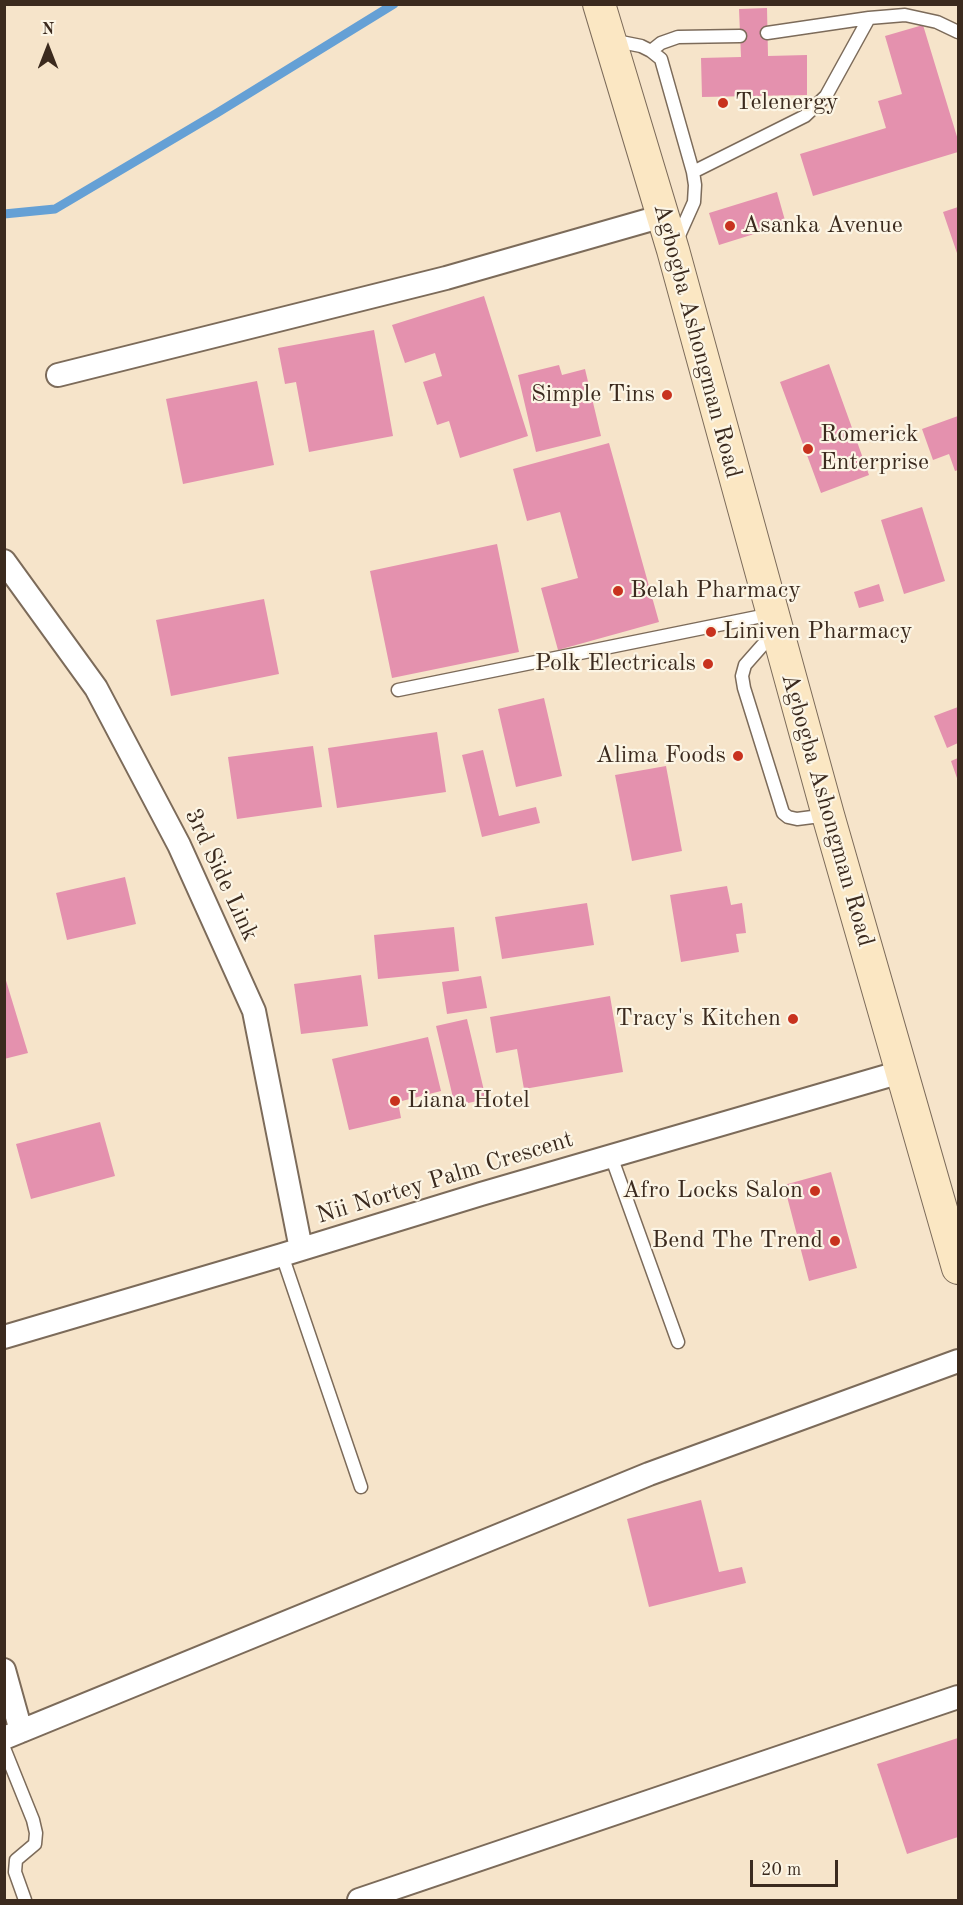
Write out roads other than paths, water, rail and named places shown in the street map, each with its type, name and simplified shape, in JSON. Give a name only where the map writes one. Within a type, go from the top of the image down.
[{"type":"street","name":"Agbogba Ashongman Road","points":[[599,4],[673,250],[828,815],[958,1268]]},
{"type":"street","points":[[57,375],[446,278],[663,216]]},
{"type":"street","name":"3rd Side Link","points":[[4,561],[96,688],[179,845],[254,1011],[291,1252]]},
{"type":"street","name":"Nii Nortey Palm Crescent","points":[[4,1337],[481,1194],[901,1072]]},
{"type":"street","points":[[4,1670],[13,1735],[649,1474],[958,1361]]},
{"type":"street","points":[[359,1900],[958,1697]]},
{"type":"lane","points":[[767,33],[868,18],[905,15],[937,22],[958,32]]},
{"type":"lane","points":[[693,172],[805,116],[826,96],[868,18]]},
{"type":"lane","points":[[651,51],[660,43],[678,37],[740,36]]},
{"type":"lane","points":[[610,40],[641,46],[660,59],[695,185],[694,202],[673,250]]},
{"type":"lane","points":[[398,690],[774,622]]},
{"type":"lane","points":[[774,622],[745,665],[742,676],[744,688],[783,813],[797,819],[828,815]]},
{"type":"lane","points":[[611,1156],[678,1342]]},
{"type":"lane","points":[[291,1252],[361,1487]]},
{"type":"lane","points":[[4,1748],[36,1833],[35,1844],[16,1860],[15,1872],[25,1900]]},
{"type":"waterway","points":[[4,214],[55,209],[394,4]]},
{"type":"place","name":"Telenergy","points":[[723,103]]},
{"type":"place","name":"Asanka Avenue","points":[[730,226]]},
{"type":"place","name":"Simple Tins","points":[[667,395]]},
{"type":"place","name":"Romerick Enterprise","points":[[808,449]]},
{"type":"place","name":"Belah Pharmacy","points":[[618,591]]},
{"type":"place","name":"Liniven Pharmacy","points":[[711,632]]},
{"type":"place","name":"Polk Electricals","points":[[708,664]]},
{"type":"place","name":"Alima Foods","points":[[738,756]]},
{"type":"place","name":"Tracy's Kitchen","points":[[793,1019]]},
{"type":"place","name":"Liana Hotel","points":[[395,1101]]},
{"type":"place","name":"Afro Locks Salon","points":[[815,1191]]},
{"type":"place","name":"Bend The Trend","points":[[835,1241]]}]
